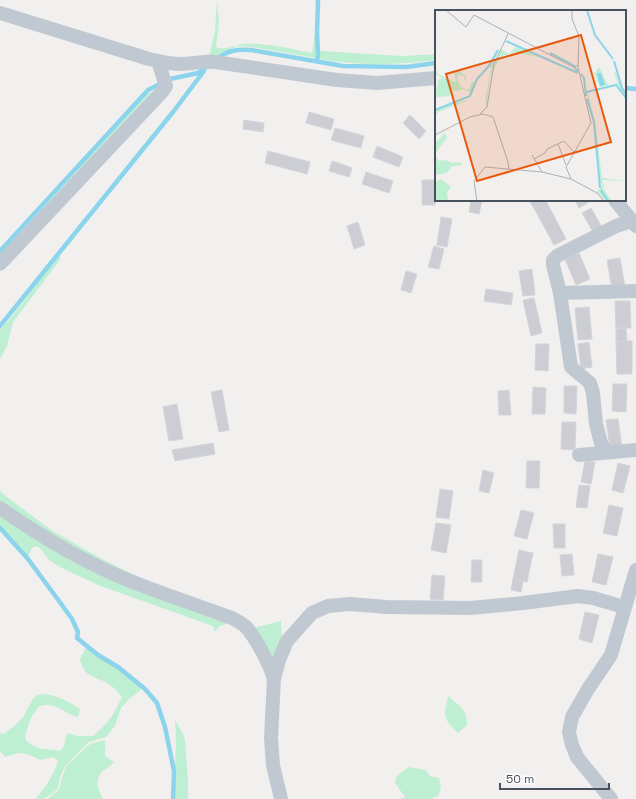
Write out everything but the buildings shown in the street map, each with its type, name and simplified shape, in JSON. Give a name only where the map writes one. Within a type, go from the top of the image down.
[{"type":"street","points":[[0,13],[158,61],[181,64],[206,61],[337,80],[376,83],[435,78]]},
{"type":"street","points":[[0,264],[162,92],[166,86],[158,61]]},
{"type":"street","points":[[616,201],[634,224]]},
{"type":"street","points":[[606,452],[601,443],[596,424],[593,393],[590,383],[571,367],[560,293],[553,260],[557,256],[616,226],[634,224]]},
{"type":"street","points":[[560,293],[636,291]]},
{"type":"street","points":[[579,455],[636,450]]},
{"type":"street","points":[[0,508],[22,524],[95,566],[128,580],[232,618],[245,627],[255,641],[270,666],[274,679]]},
{"type":"street","points":[[611,799],[577,757],[569,732],[572,717],[588,689],[611,655],[636,570]]},
{"type":"street","points":[[281,799],[273,765],[271,738],[274,679],[279,660],[287,641],[312,613],[328,606],[350,604],[387,607],[470,608],[578,596],[593,598],[624,607]]},
{"type":"green space","points":[[217,0],[219,23],[216,47],[222,48],[243,44],[260,44],[312,53],[315,33],[316,58],[252,47],[237,46],[221,54],[209,57],[215,31]]},
{"type":"green space","points":[[320,51],[402,56],[435,54],[435,60],[392,64],[348,63],[319,59]]},
{"type":"green space","points":[[163,85],[0,255],[146,95]]},
{"type":"green space","points":[[60,254],[60,260],[13,322],[7,346],[0,359],[0,330]]},
{"type":"green space","points":[[0,490],[3,494],[51,530],[100,558],[142,579],[124,576],[0,504]]},
{"type":"green space","points":[[0,512],[229,623],[220,626],[214,632],[214,627],[210,625],[98,585],[60,567],[49,560],[37,546],[32,548],[28,557],[0,526]]},
{"type":"green space","points":[[281,621],[282,642],[273,666],[250,629]]},
{"type":"green space","points":[[86,647],[118,668],[143,688],[129,699],[121,708],[115,726],[106,737],[89,742],[65,766],[60,777],[58,789],[44,799],[35,799],[49,781],[58,760],[52,757],[41,760],[27,754],[19,753],[5,757],[0,751],[0,733],[4,734],[21,720],[34,698],[38,695],[44,694],[57,697],[80,709],[78,717],[55,706],[44,705],[38,707],[29,723],[25,739],[33,746],[60,751],[64,746],[67,733],[78,736],[93,736],[107,723],[122,697],[110,685],[86,672],[80,659]]},
{"type":"green space","points":[[448,696],[462,708],[466,715],[467,725],[458,733],[449,724],[445,713]]},
{"type":"green space","points":[[175,720],[185,740],[188,799],[174,799],[176,740]]},
{"type":"green space","points":[[105,740],[105,756],[114,762],[102,772],[98,779],[99,789],[103,799],[47,799],[59,790],[66,766],[90,744]]},
{"type":"green space","points":[[408,767],[426,770],[430,776],[439,778],[441,787],[438,796],[431,799],[401,799],[405,797],[395,783],[396,777]]},
{"type":"waterway","points":[[317,61],[318,0]]},
{"type":"waterway","points":[[217,59],[229,52],[237,50],[251,50],[343,66],[406,67],[435,63]]},
{"type":"waterway","points":[[0,251],[148,90],[170,79],[198,73],[208,66]]},
{"type":"waterway","points":[[0,326],[173,112],[204,71]]},
{"type":"waterway","points":[[626,88],[636,89]]},
{"type":"waterway","points":[[0,528],[28,559],[72,619],[78,632],[77,638],[98,655],[118,667],[145,689],[157,703],[165,727],[174,771],[173,799]]}]
